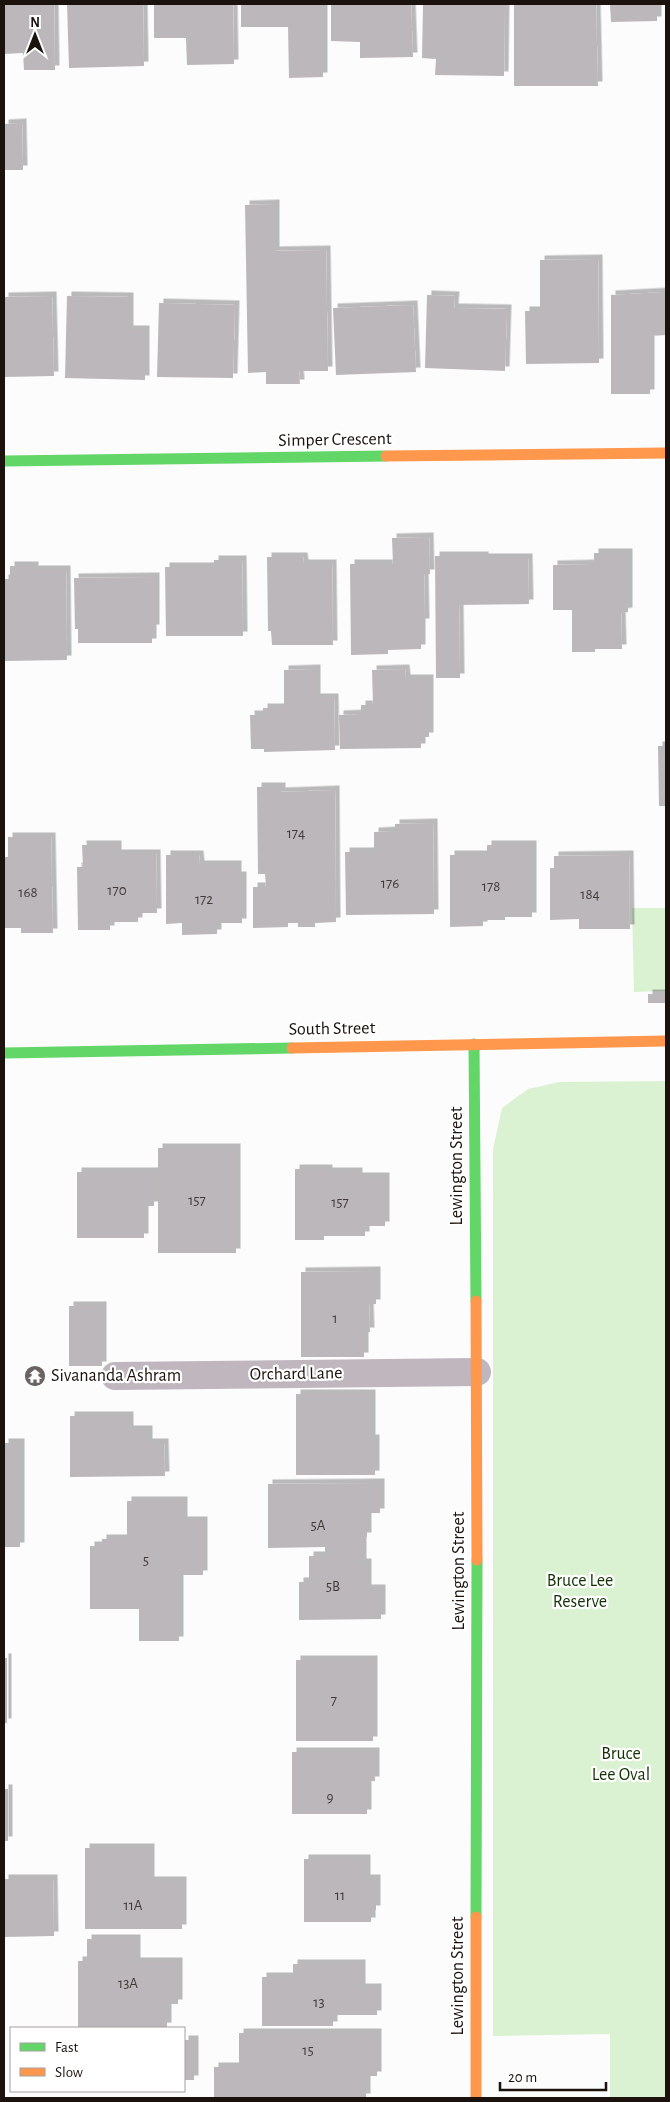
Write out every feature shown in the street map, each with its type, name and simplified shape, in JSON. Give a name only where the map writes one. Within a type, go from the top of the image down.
[{"type":"street","name":"Simper Crescent","points":[[4,461],[666,453]]},
{"type":"street","name":"South Street","points":[[4,1053],[664,1042]]},
{"type":"street","name":"Lewington Street","points":[[474,1044],[477,1372],[476,2098]]},
{"type":"street","name":"Orchard Lane","points":[[115,1376],[477,1372]]},
{"type":"green space","points":[[632,908],[666,908],[666,991],[634,992]]},
{"type":"green space","name":"Bruce Lee Reserve","points":[[666,1081],[666,2098],[610,2098],[610,2034],[493,2036],[493,1149],[502,1108],[528,1089],[559,1082]]},
{"type":"building","points":[[4,4],[54,4],[55,70],[24,70],[23,53],[4,54]]},
{"type":"building","points":[[67,4],[143,4],[144,66],[69,68]]},
{"type":"building","points":[[154,4],[233,4],[234,64],[187,65],[186,38],[154,38]]},
{"type":"building","points":[[241,4],[323,4],[323,77],[289,78],[288,27],[241,27]]},
{"type":"building","points":[[331,4],[411,4],[413,57],[360,58],[360,42],[331,41]]},
{"type":"building","points":[[423,4],[505,4],[504,76],[435,75],[436,59],[422,58]]},
{"type":"building","points":[[514,4],[596,4],[598,86],[514,86]]},
{"type":"building","points":[[610,4],[657,4],[657,21],[611,22]]},
{"type":"building","points":[[22,123],[23,170],[4,170],[4,124]]},
{"type":"building","points":[[275,204],[275,251],[326,250],[328,371],[299,371],[300,384],[266,384],[266,372],[248,373],[245,205]]},
{"type":"building","points":[[598,259],[599,363],[526,364],[525,311],[540,311],[540,260]]},
{"type":"building","points":[[665,292],[666,335],[650,336],[650,394],[611,394],[611,295]]},
{"type":"building","points":[[427,295],[455,296],[454,308],[507,309],[505,371],[425,368]]},
{"type":"building","points":[[52,296],[54,376],[4,377],[4,297]]},
{"type":"building","points":[[67,296],[129,297],[129,330],[145,330],[145,380],[65,378]]},
{"type":"building","points":[[159,303],[235,305],[233,378],[157,377]]},
{"type":"building","points":[[413,305],[416,372],[336,375],[333,308]]},
{"type":"building","points":[[429,537],[430,574],[424,574],[425,623],[421,623],[421,649],[388,650],[388,654],[351,655],[350,564],[393,564],[392,538]]},
{"type":"building","points":[[594,553],[628,553],[628,612],[621,613],[622,649],[595,649],[595,652],[572,652],[572,610],[553,610],[553,565],[594,564]]},
{"type":"building","points":[[435,556],[528,558],[529,604],[459,605],[460,678],[436,678]]},
{"type":"building","points":[[267,557],[303,557],[304,564],[332,564],[333,645],[272,645],[271,631],[268,631]]},
{"type":"building","points":[[214,560],[242,560],[243,636],[166,636],[165,567],[214,567]]},
{"type":"building","points":[[10,566],[34,566],[34,570],[66,570],[67,660],[4,661],[4,579],[10,579]]},
{"type":"building","points":[[155,577],[155,629],[152,629],[152,643],[78,643],[78,629],[75,629],[74,578]]},
{"type":"building","points":[[316,669],[316,698],[334,698],[335,750],[264,752],[264,749],[251,749],[250,715],[263,715],[263,708],[284,708],[284,670]]},
{"type":"building","points":[[405,669],[406,679],[429,679],[429,737],[421,737],[421,748],[340,749],[339,715],[361,714],[361,705],[373,705],[372,670]]},
{"type":"building","points":[[658,746],[666,746],[666,806],[659,806]]},
{"type":"building","points":[[257,787],[281,787],[281,792],[335,790],[336,922],[315,923],[315,927],[298,927],[298,923],[288,923],[288,927],[253,928],[253,887],[266,887],[265,874],[258,874]]},
{"type":"building","points":[[433,823],[434,914],[346,915],[345,852],[374,852],[374,832],[395,831],[395,824]]},
{"type":"building","points":[[8,837],[51,837],[53,933],[21,933],[21,928],[4,928],[4,857],[8,857]]},
{"type":"building","points":[[82,845],[117,845],[117,854],[156,854],[157,913],[138,913],[138,922],[110,922],[110,930],[78,930],[77,867],[83,867]]},
{"type":"building","points":[[487,845],[532,845],[532,917],[505,917],[505,920],[483,920],[483,926],[450,927],[450,855],[487,855]]},
{"type":"building","points":[[166,855],[199,855],[200,865],[237,865],[237,876],[242,876],[242,923],[217,923],[217,934],[182,935],[182,923],[166,924]]},
{"type":"building","points":[[629,855],[630,929],[579,929],[579,919],[550,920],[550,868],[554,868],[554,856]]},
{"type":"building","points":[[648,994],[666,994],[666,1003],[648,1003]]},
{"type":"building","points":[[158,1148],[236,1148],[236,1253],[158,1253]]},
{"type":"building","points":[[295,1169],[328,1169],[328,1172],[358,1172],[358,1177],[385,1177],[385,1226],[365,1226],[365,1236],[324,1236],[324,1240],[295,1240]]},
{"type":"building","points":[[77,1172],[154,1172],[154,1206],[144,1206],[144,1238],[77,1238]]},
{"type":"building","points":[[376,1271],[376,1304],[369,1304],[370,1332],[364,1332],[364,1357],[301,1357],[301,1272]]},
{"type":"building","points":[[69,1306],[102,1306],[102,1366],[69,1366]]},
{"type":"building","points":[[296,1394],[371,1394],[371,1439],[375,1439],[375,1475],[296,1475]]},
{"type":"building","points":[[70,1416],[129,1416],[129,1430],[148,1430],[148,1443],[164,1443],[165,1476],[70,1477]]},
{"type":"building","points":[[4,1443],[20,1443],[20,1547],[4,1547]]},
{"type":"building","points":[[380,1483],[380,1513],[367,1513],[367,1537],[362,1537],[362,1563],[367,1563],[367,1589],[381,1589],[381,1619],[299,1620],[299,1582],[309,1582],[309,1556],[325,1556],[325,1547],[268,1548],[268,1484]]},
{"type":"building","points":[[127,1501],[183,1501],[183,1521],[203,1521],[203,1575],[179,1575],[179,1641],[139,1641],[139,1609],[90,1609],[90,1546],[102,1546],[102,1539],[127,1539]]},
{"type":"building","points":[[4,1658],[7,1658],[7,1723],[4,1723]]},
{"type":"building","points":[[296,1660],[373,1660],[373,1741],[296,1741]]},
{"type":"building","points":[[292,1752],[375,1752],[375,1781],[367,1781],[367,1814],[292,1814]]},
{"type":"building","points":[[4,1789],[8,1789],[8,1841],[4,1841]]},
{"type":"building","points":[[85,1848],[150,1848],[150,1881],[182,1881],[182,1929],[85,1929]]},
{"type":"building","points":[[304,1859],[366,1859],[366,1879],[376,1879],[376,1910],[371,1910],[371,1922],[304,1922]]},
{"type":"building","points":[[4,1879],[53,1879],[54,1936],[4,1937]]},
{"type":"building","points":[[87,1939],[136,1939],[136,1962],[178,1962],[178,2004],[167,2004],[167,2027],[78,2027],[78,1961],[87,1961]]},
{"type":"building","points":[[293,1964],[361,1964],[361,1988],[377,1988],[377,2015],[333,2015],[333,2026],[262,2026],[262,1977],[293,1977]]},
{"type":"building","points":[[239,2033],[377,2033],[377,2076],[366,2076],[366,2098],[214,2098],[214,2067],[239,2067]]},
{"type":"building","points":[[185,2040],[194,2040],[194,2080],[185,2080]]},
{"type":"traffic: fast","points":[[4,461],[386,456]]},
{"type":"traffic: fast","points":[[474,1044],[476,1301]]},
{"type":"traffic: fast","points":[[4,1053],[292,1048]]},
{"type":"traffic: fast","points":[[476,1917],[477,1560]]},
{"type":"traffic: slow","points":[[386,456],[666,453]]},
{"type":"traffic: slow","points":[[292,1048],[666,1041]]},
{"type":"traffic: slow","points":[[476,1301],[477,1560]]},
{"type":"traffic: slow","points":[[476,1917],[476,2098]]},
{"type":"place","name":"Sivananda Ashram","points":[[35,1376]]},
{"type":"park label","name":"Bruce Lee Oval","points":[[621,1764]]}]
